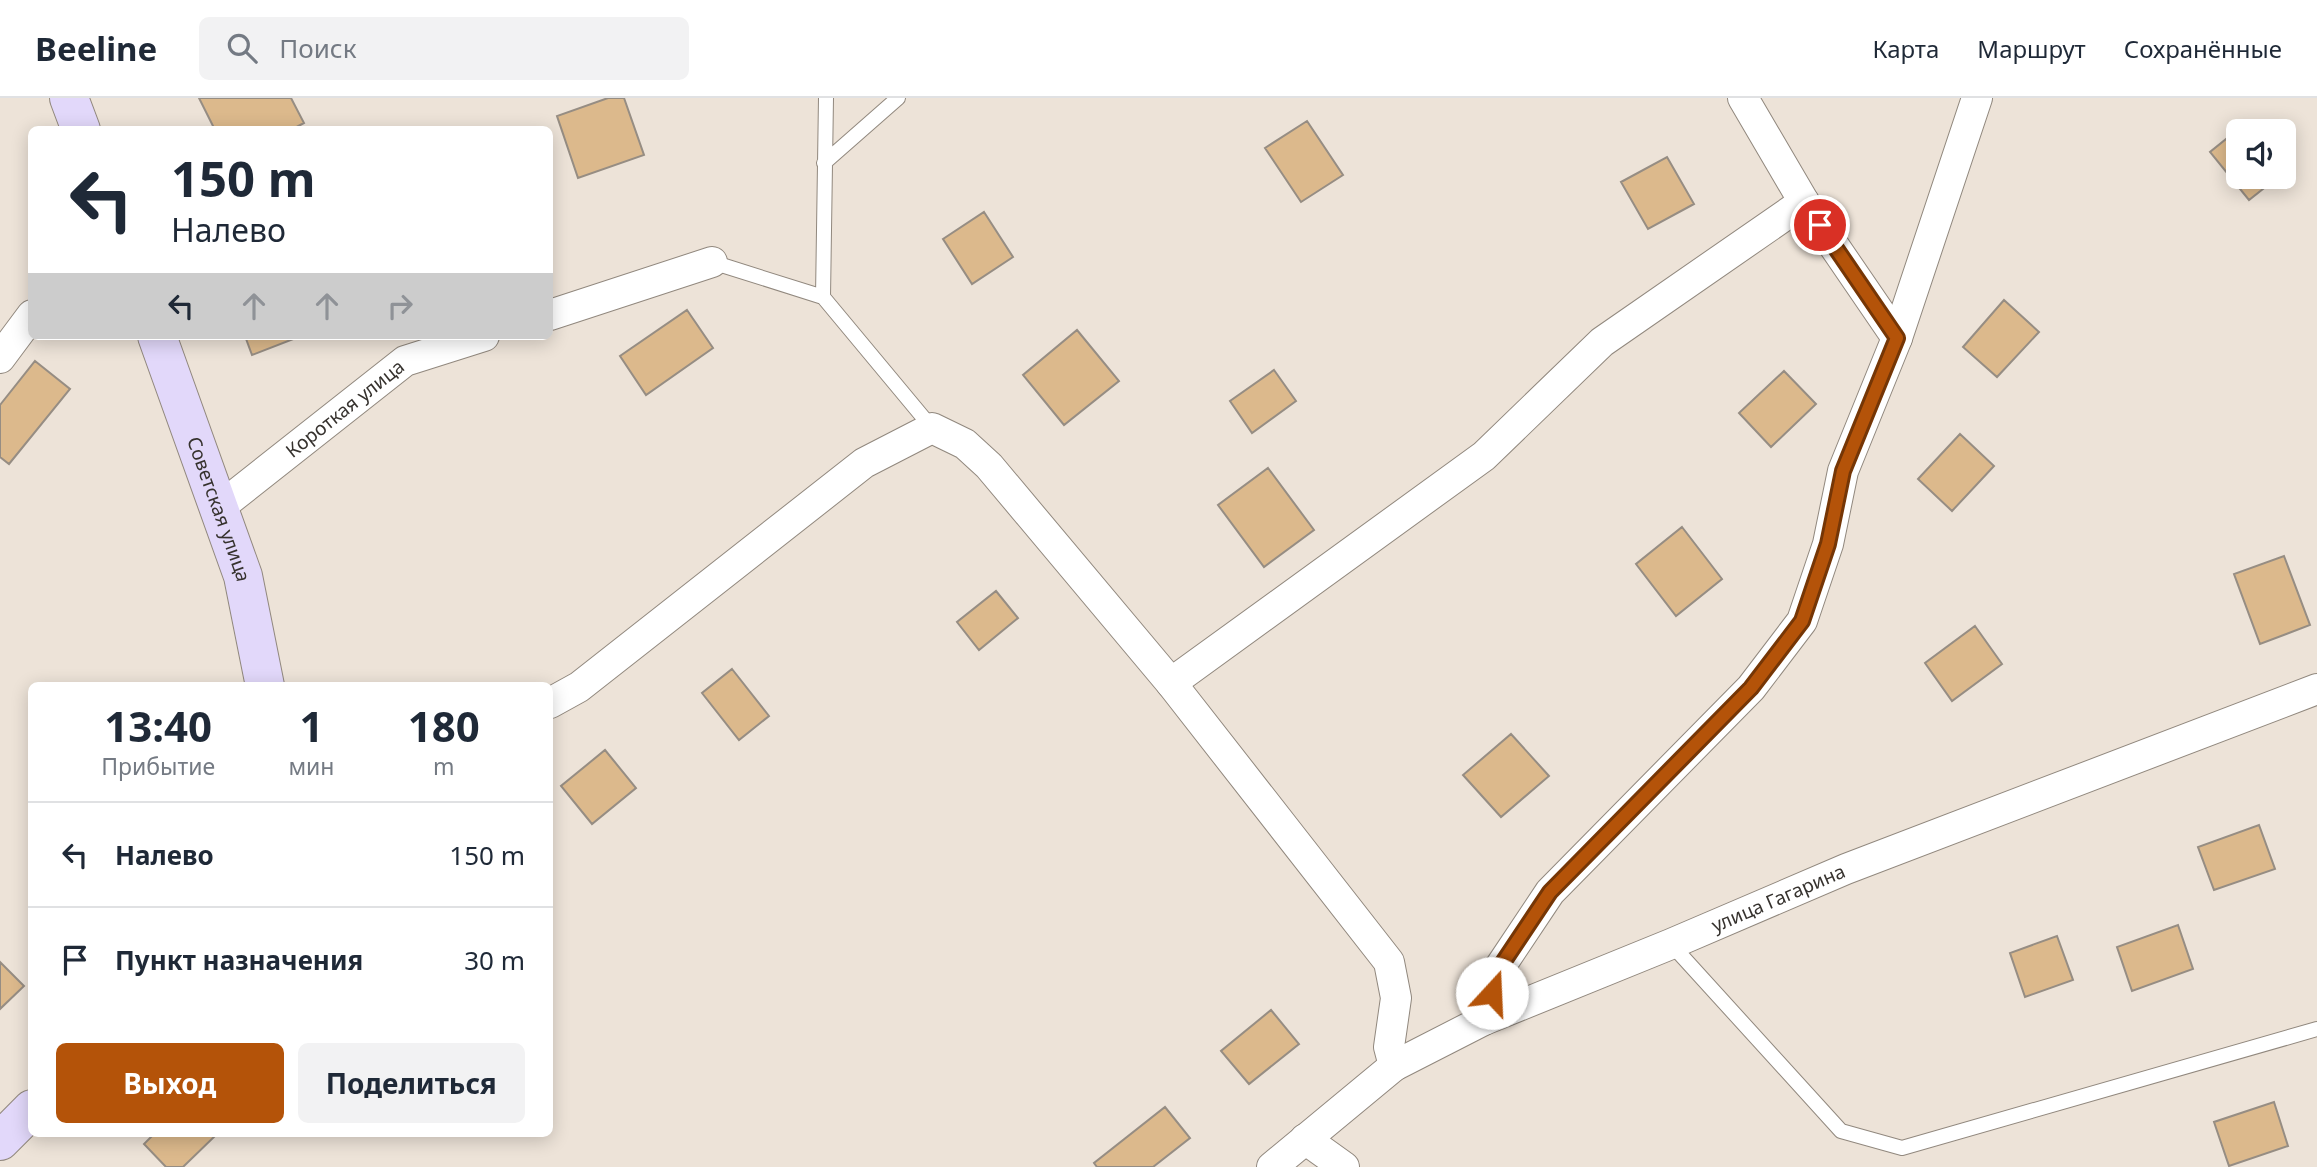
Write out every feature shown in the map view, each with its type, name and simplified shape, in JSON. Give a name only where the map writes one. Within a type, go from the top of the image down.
[{"type":"street","points":[[69,98],[80,126]]},
{"type":"street","points":[[1743,98],[1804,202],[1897,338]]},
{"type":"street","points":[[1484,1020],[1500,967],[1550,892],[1751,688],[1802,621],[1828,544],[1843,471],[1897,338],[1977,98]]},
{"type":"street","points":[[1171,683],[1484,456],[1601,342],[1804,202]]},
{"type":"street","points":[[553,314],[712,262]]},
{"type":"street","points":[[0,358],[28,321]]},
{"type":"street","name":"Советская улица","points":[[158,340],[243,576],[264,682]]},
{"type":"street","name":"Короткая улица","points":[[220,507],[405,361],[471,340]]},
{"type":"street","points":[[553,700],[579,687],[864,463],[932,428],[965,444],[989,466],[1171,683],[1389,962],[1396,998],[1389,1047],[1394,1066]]},
{"type":"street","name":"улица Гагарина","points":[[1272,1167],[1394,1066],[1484,1020],[1846,869],[2317,689]]},
{"type":"street","points":[[0,1141],[28,1113]]},
{"type":"street","points":[[1305,1139],[1344,1167]]},
{"type":"lane","points":[[823,297],[826,98]]},
{"type":"lane","points":[[824,163],[898,98]]},
{"type":"lane","points":[[712,262],[823,297],[932,428]]},
{"type":"lane","points":[[1671,944],[1841,1132],[1902,1148],[2317,1029]]},
{"type":"building","points":[[199,98],[291,98],[304,123],[298,126],[213,126]]},
{"type":"building","points":[[608,98],[624,98],[644,155],[578,178],[557,116]]},
{"type":"building","points":[[1307,121],[1343,175],[1301,202],[1265,148]]},
{"type":"building","points":[[2226,139],[2226,172],[2210,152]]},
{"type":"building","points":[[1667,157],[1694,204],[1648,229],[1621,182]]},
{"type":"building","points":[[2240,189],[2263,189],[2249,200]]},
{"type":"building","points":[[984,212],[1013,257],[972,284],[943,239]]},
{"type":"building","points":[[2004,300],[2039,332],[1997,377],[1963,347]]},
{"type":"building","points":[[687,310],[713,348],[646,395],[620,356]]},
{"type":"building","points":[[1077,330],[1119,381],[1064,425],[1023,375]]},
{"type":"building","points":[[246,340],[291,340],[252,355]]},
{"type":"building","points":[[35,361],[70,389],[9,464],[0,457],[0,405]]},
{"type":"building","points":[[1274,370],[1296,401],[1252,433],[1230,401]]},
{"type":"building","points":[[1784,371],[1816,404],[1771,447],[1739,413]]},
{"type":"building","points":[[1960,434],[1994,466],[1952,511],[1918,479]]},
{"type":"building","points":[[1268,468],[1314,530],[1264,567],[1218,505]]},
{"type":"building","points":[[1682,527],[1722,579],[1676,616],[1636,564]]},
{"type":"building","points":[[2284,556],[2310,625],[2260,644],[2234,574]]},
{"type":"building","points":[[996,591],[1018,618],[979,650],[957,622]]},
{"type":"building","points":[[1975,626],[2002,664],[1952,701],[1925,663]]},
{"type":"building","points":[[732,669],[769,716],[739,740],[702,693]]},
{"type":"building","points":[[1511,734],[1549,776],[1501,817],[1463,775]]},
{"type":"building","points":[[605,750],[636,788],[592,824],[561,786]]},
{"type":"building","points":[[2259,825],[2275,869],[2214,890],[2198,847]]},
{"type":"building","points":[[2178,925],[2193,969],[2132,991],[2117,947]]},
{"type":"building","points":[[2057,936],[2073,980],[2025,997],[2010,953]]},
{"type":"building","points":[[0,962],[24,986],[0,1009]]},
{"type":"building","points":[[1271,1010],[1299,1044],[1249,1084],[1221,1051]]},
{"type":"building","points":[[2274,1102],[2288,1146],[2229,1166],[2214,1122]]},
{"type":"building","points":[[1165,1107],[1190,1138],[1153,1167],[1097,1167],[1094,1163]]},
{"type":"building","points":[[151,1137],[214,1137],[183,1167],[166,1167],[144,1144]]},
{"type":"route","points":[[1492,993],[1500,967],[1550,892],[1751,688],[1802,621],[1828,544],[1843,471],[1897,338],[1820,225]]}]
